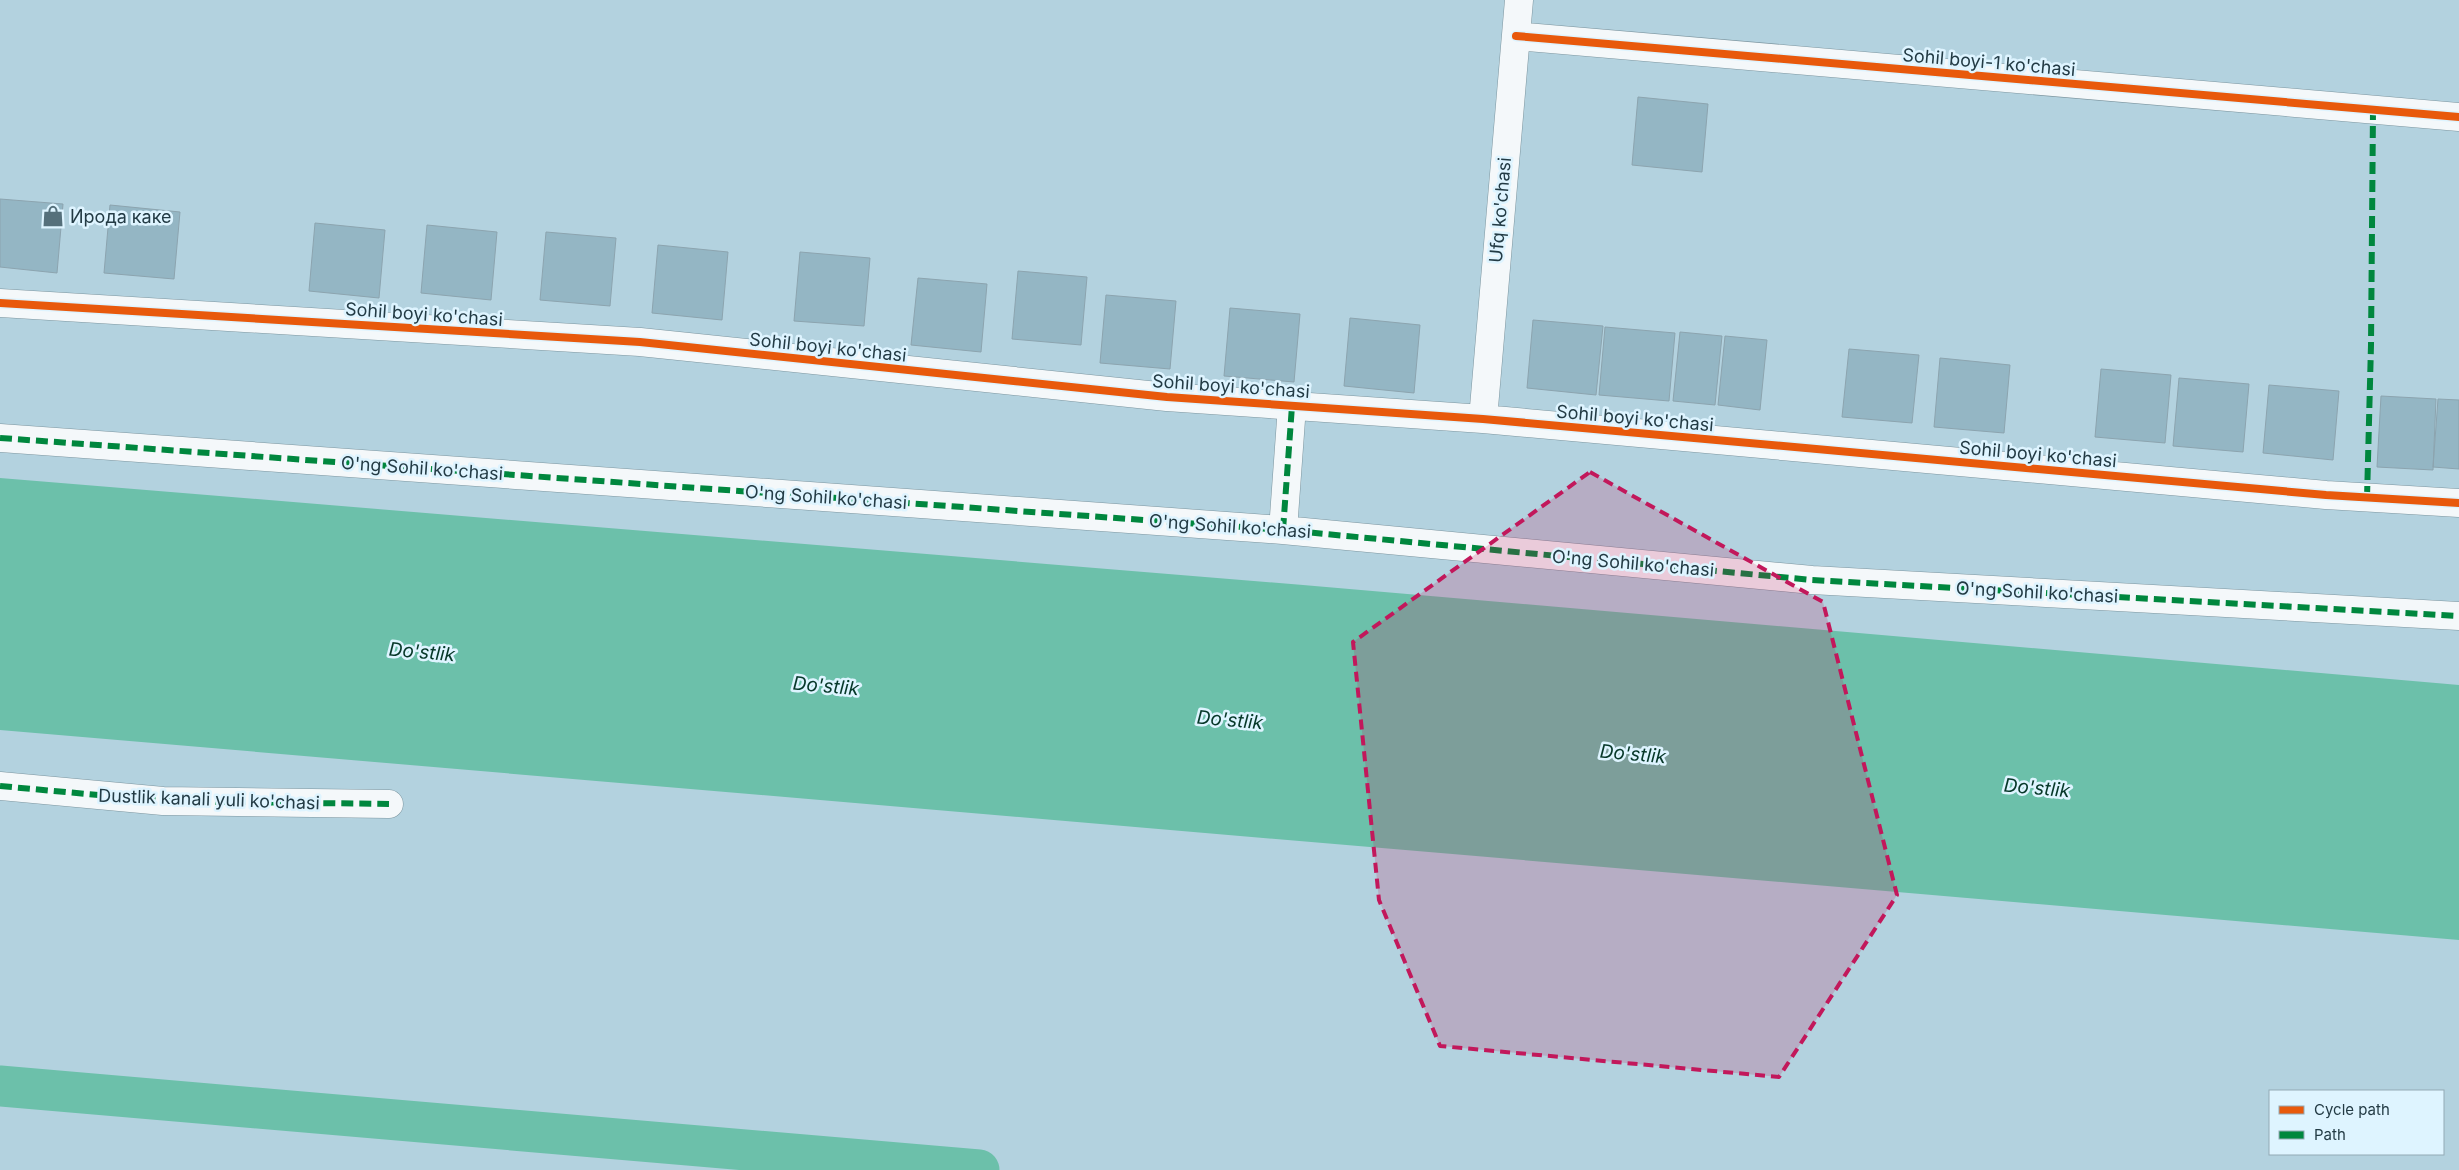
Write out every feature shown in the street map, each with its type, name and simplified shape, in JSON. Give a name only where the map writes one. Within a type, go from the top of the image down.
[{"type":"street","name":"Ufq ko'chasi","points":[[1483,419],[1519,0]]},
{"type":"street","name":"Sohil boyi-1 ko'chasi","points":[[1516,36],[2459,117]]},
{"type":"street","name":"Sohil boyi ko'chasi","points":[[0,303],[640,342],[1167,397],[1483,419],[2326,495],[2459,503]]},
{"type":"street","points":[[1283,530],[1292,406]]},
{"type":"street","name":"O'ng Sohil ko'chasi","points":[[0,438],[1283,530],[1812,580],[2459,616]]},
{"type":"street","name":"Dustlik kanali yuli ko'chasi","points":[[0,786],[163,801],[389,804]]},
{"type":"highlighted area","points":[[1590,472],[1823,602],[1897,895],[1779,1077],[1440,1046],[1379,900],[1353,642]]},
{"type":"water","name":"Do'stlik","points":[[0,478],[1303,585],[2459,685],[2459,940],[0,730]]},
{"type":"building","points":[[1638,97],[1708,104],[1702,172],[1632,165]]},
{"type":"building","points":[[0,199],[63,204],[57,273],[0,267]]},
{"type":"building","points":[[110,205],[180,212],[174,279],[104,273]]},
{"type":"building","points":[[315,223],[385,230],[379,298],[309,291]]},
{"type":"building","points":[[427,225],[497,232],[491,300],[421,293]]},
{"type":"building","points":[[546,232],[616,238],[610,306],[540,300]]},
{"type":"building","points":[[658,245],[728,252],[722,320],[652,313]]},
{"type":"building","points":[[800,252],[870,258],[864,326],[794,321]]},
{"type":"building","points":[[1018,271],[1087,277],[1081,345],[1012,339]]},
{"type":"building","points":[[918,278],[987,284],[981,352],[911,345]]},
{"type":"building","points":[[1106,295],[1176,301],[1170,369],[1100,363]]},
{"type":"building","points":[[1230,308],[1300,314],[1294,382],[1224,376]]},
{"type":"building","points":[[1350,318],[1420,325],[1414,393],[1344,386]]},
{"type":"building","points":[[1533,320],[1603,326],[1596,395],[1527,388]]},
{"type":"building","points":[[1605,327],[1675,333],[1669,401],[1599,395]]},
{"type":"building","points":[[1680,332],[1722,336],[1715,405],[1673,401]]},
{"type":"building","points":[[1725,336],[1767,340],[1760,410],[1718,405]]},
{"type":"building","points":[[1849,349],[1919,355],[1912,423],[1842,417]]},
{"type":"building","points":[[1940,358],[2010,365],[2004,433],[1934,427]]},
{"type":"building","points":[[2101,369],[2171,375],[2165,443],[2095,437]]},
{"type":"building","points":[[2179,378],[2249,384],[2243,452],[2173,446]]},
{"type":"building","points":[[2269,385],[2339,391],[2333,460],[2263,453]]},
{"type":"building","points":[[2381,396],[2436,399],[2433,470],[2377,467]]},
{"type":"building","points":[[2438,399],[2459,400],[2459,469],[2433,467]]},
{"type":"waterway","points":[[0,1086],[979,1170]]},
{"type":"marked path","points":[[2367,498],[2371,345],[2373,110]]},
{"type":"marked path","points":[[1283,530],[1292,406]]},
{"type":"marked path","points":[[0,438],[1283,530],[1812,580],[2459,616]]},
{"type":"marked path","points":[[0,786],[163,801],[389,804]]},
{"type":"cycle path","points":[[1516,36],[2459,117]]},
{"type":"cycle path","points":[[0,303],[640,342],[1167,397],[1483,419],[2326,495],[2459,503]]},
{"type":"place","name":"Ирода каке","points":[[53,216]]}]
